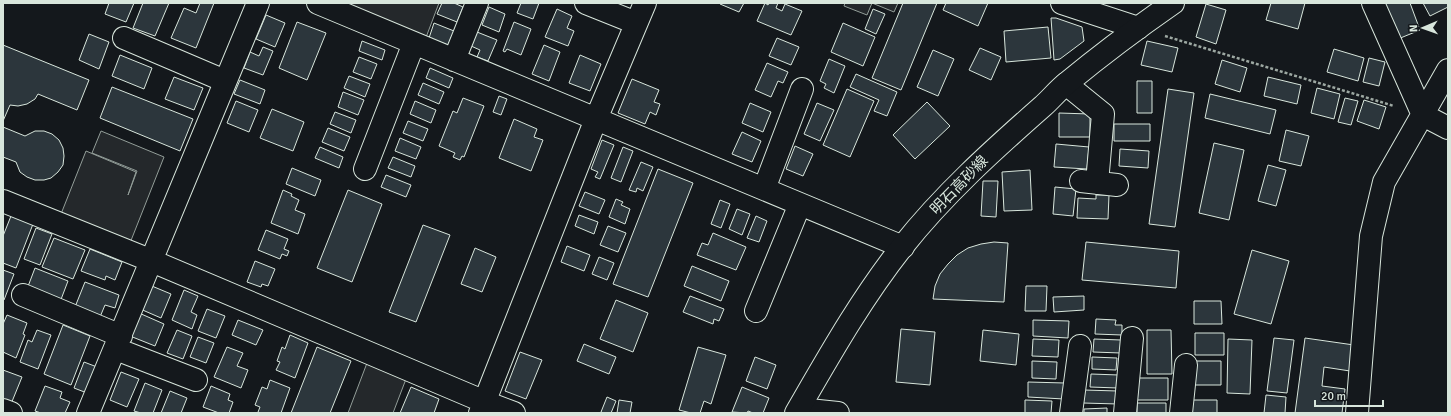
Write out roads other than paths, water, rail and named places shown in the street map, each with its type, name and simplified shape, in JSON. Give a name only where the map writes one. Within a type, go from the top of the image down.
[{"type":"street","points":[[88,413],[258,3]]},
{"type":"street","points":[[318,3],[903,247]]},
{"type":"street","points":[[454,60],[477,3]]},
{"type":"street","points":[[586,3],[636,23]]},
{"type":"street","points":[[483,408],[596,119],[645,3]]},
{"type":"street","points":[[1062,3],[1138,28]]},
{"type":"street","name":"明石高砂線","points":[[798,411],[824,363],[856,313],[903,247],[940,203],[996,148],[1066,84],[1173,3]]},
{"type":"street","points":[[1373,3],[1423,115],[1448,128]]},
{"type":"street","points":[[124,38],[225,81]]},
{"type":"street","points":[[365,169],[414,43]]},
{"type":"street","points":[[1357,413],[1371,236],[1384,182],[1448,70]]},
{"type":"street","points":[[1066,84],[1103,114],[1098,183]]},
{"type":"street","points":[[764,189],[802,89]]},
{"type":"street","points":[[3,201],[152,260],[483,408],[514,413]]},
{"type":"street","points":[[756,311],[800,204]]},
{"type":"street","points":[[23,295],[196,380]]},
{"type":"street","points":[[1125,413],[1132,338]]},
{"type":"street","points":[[1071,413],[1080,346]]},
{"type":"street","points":[[1181,413],[1186,365]]},
{"type":"street","points":[[3,410],[11,413]]},
{"type":"street","points":[[798,411],[838,413]]}]
